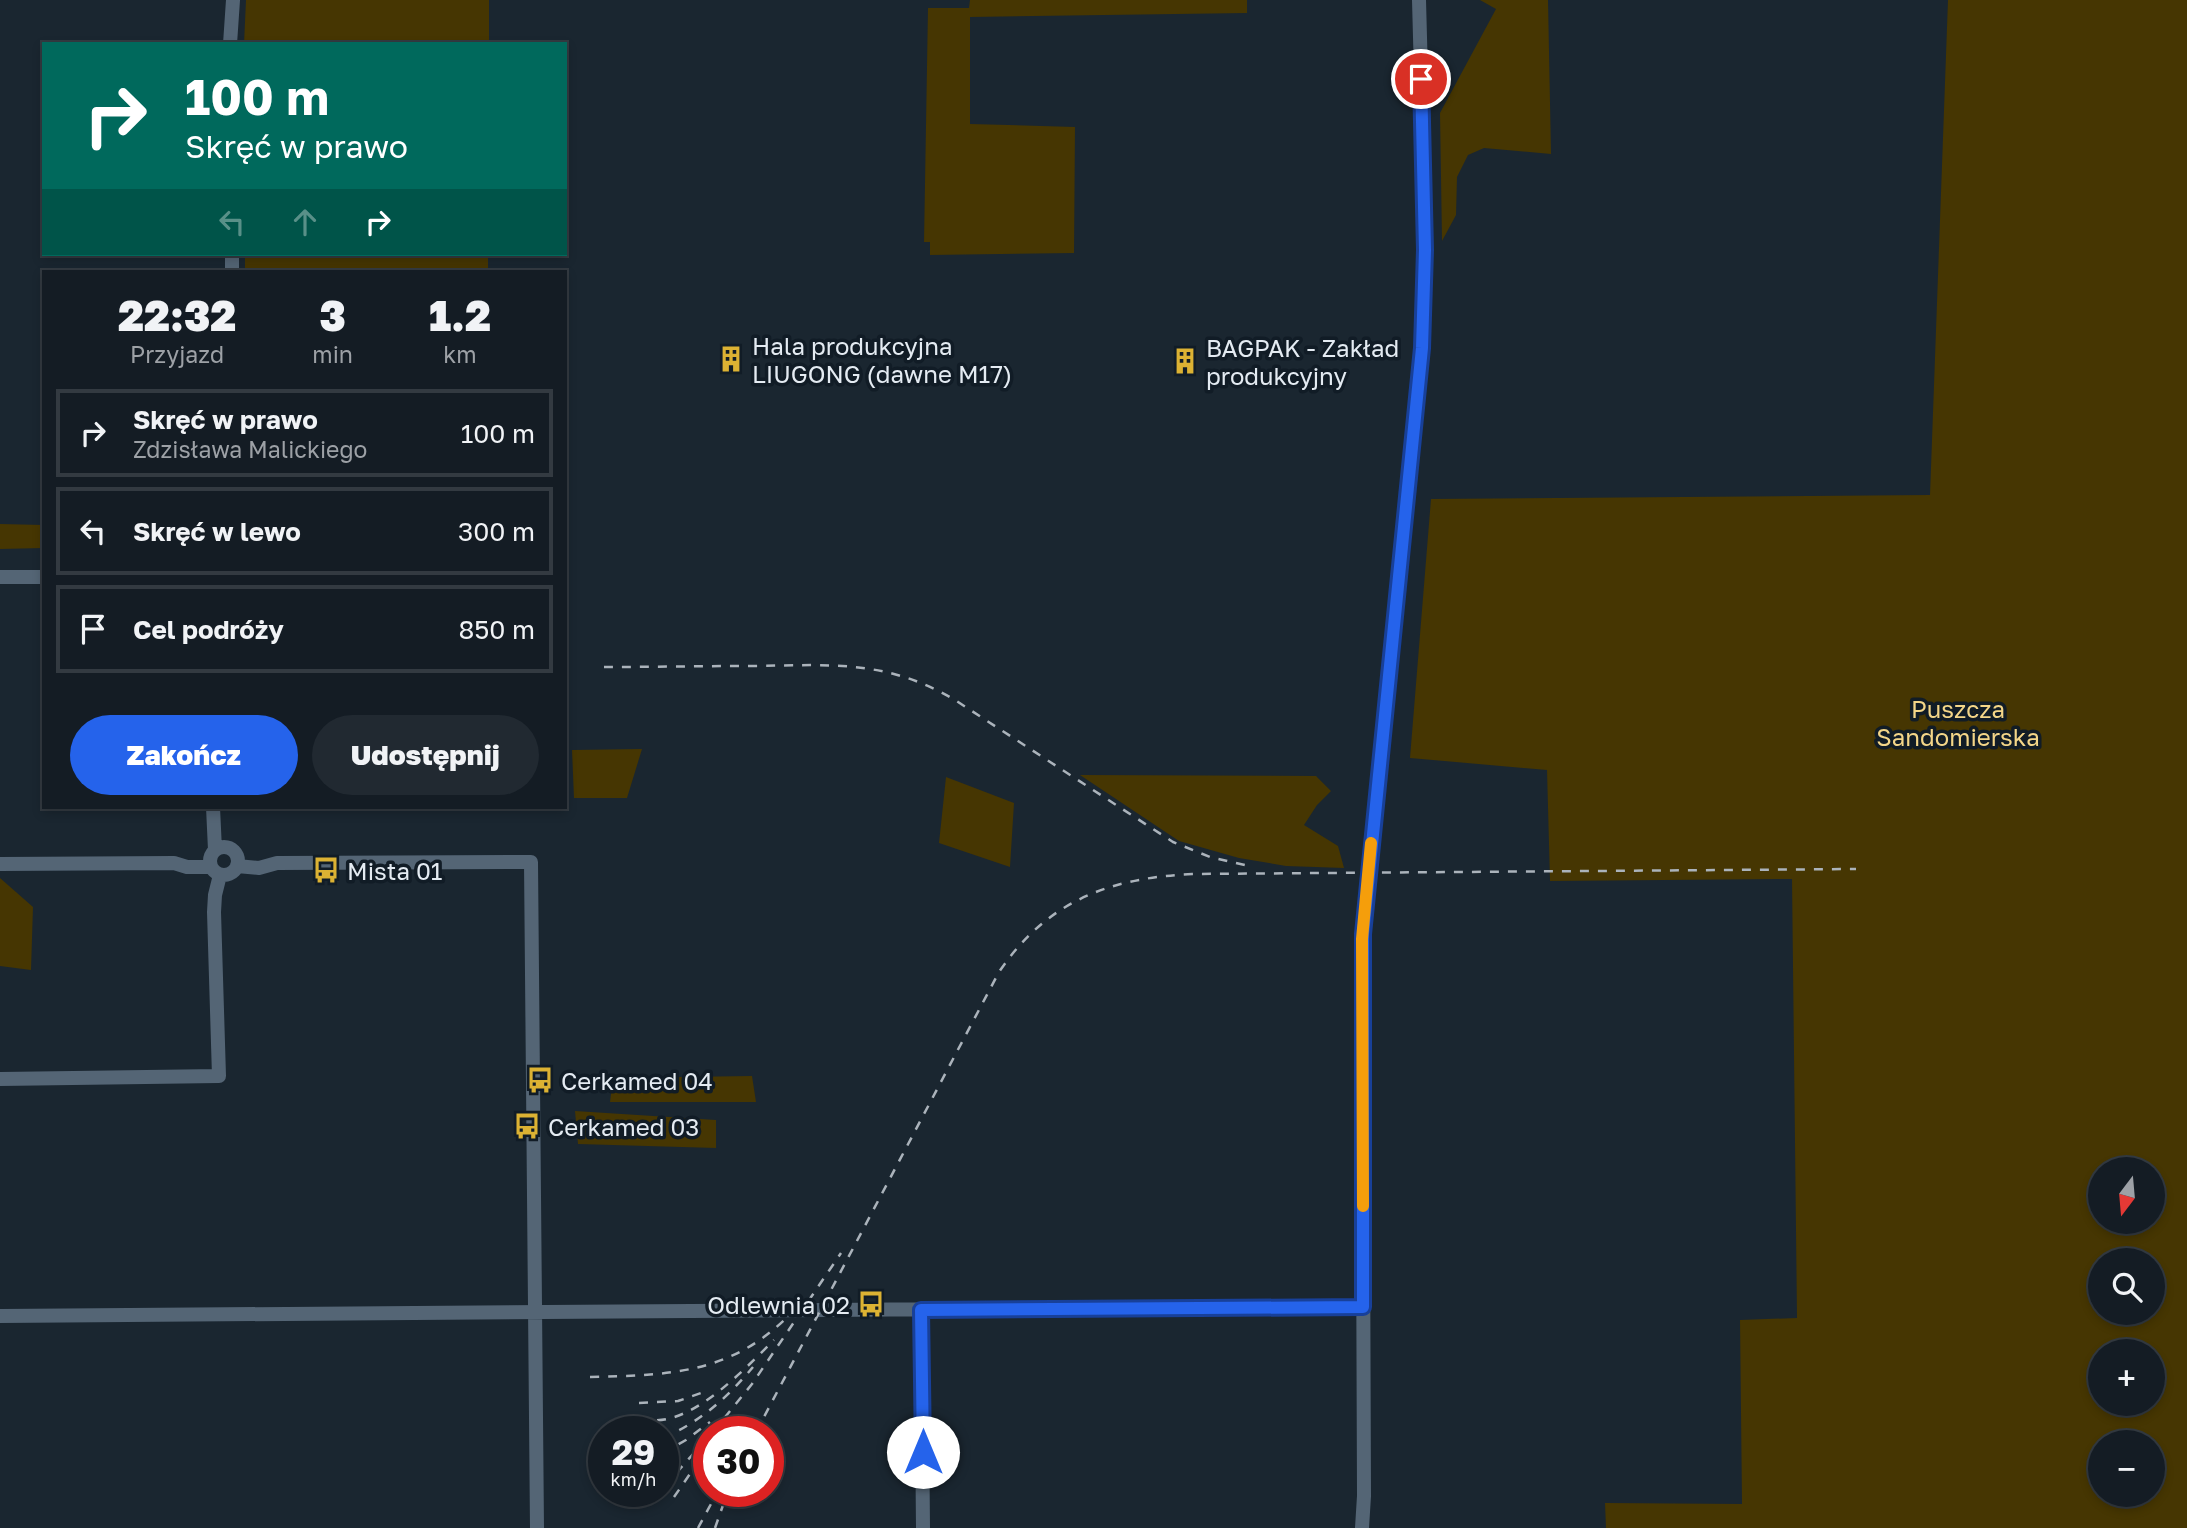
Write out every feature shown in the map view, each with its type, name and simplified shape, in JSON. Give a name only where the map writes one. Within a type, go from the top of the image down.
[{"type":"street","points":[[230,42],[233,0]]},
{"type":"street","points":[[1362,1528],[1363,934],[1422,348],[1425,223],[1419,0]]},
{"type":"street","points":[[0,577],[42,577]]},
{"type":"street","points":[[0,1079],[219,1076],[214,912],[222,860],[213,828],[214,812]]},
{"type":"street","points":[[0,864],[174,863],[187,867],[222,860],[277,863],[531,862],[537,1528]]},
{"type":"street","points":[[0,1316],[1363,1307]]},
{"type":"street","points":[[921,1310],[923,1528]]},
{"type":"green space","points":[[246,0],[489,0],[489,42],[244,42]]},
{"type":"green space","points":[[970,0],[1247,0],[1247,13],[970,17],[970,124],[1075,127],[1074,253],[930,255],[930,242],[924,242],[928,8],[969,8]]},
{"type":"green space","points":[[1480,0],[1548,0],[1551,154],[1484,148],[1468,155],[1457,177],[1456,215],[1442,241],[1440,113],[1496,9]]},
{"type":"green space","name":"Puszcza Sandomierska","points":[[1948,0],[2187,0],[2187,1528],[1606,1528],[1605,1503],[1742,1504],[1740,1320],[1797,1318],[1792,879],[1550,881],[1547,770],[1410,758],[1431,499],[1930,495]]},
{"type":"green space","points":[[245,256],[488,256],[488,270],[245,270]]},
{"type":"green space","points":[[0,524],[42,525],[42,548],[0,549]]},
{"type":"green space","points":[[642,749],[627,798],[574,798],[572,750]]},
{"type":"green space","points":[[1080,775],[1316,776],[1331,791],[1317,805],[1304,825],[1338,846],[1344,868],[1286,866],[1239,858],[1179,841]]},
{"type":"green space","points":[[946,777],[1014,803],[1010,867],[939,843]]},
{"type":"green space","points":[[0,878],[33,907],[31,970],[0,966]]},
{"type":"green space","points":[[752,1076],[756,1102],[610,1102],[613,1078]]},
{"type":"green space","points":[[575,1111],[716,1120],[716,1148],[578,1144]]},
{"type":"railway","points":[[604,667],[807,665],[857,667],[905,677],[955,700],[1173,842],[1210,857],[1253,867]]},
{"type":"railway","points":[[764,1416],[999,972],[1038,927],[1082,898],[1134,881],[1192,874],[1856,869]]},
{"type":"railway","points":[[726,1416],[752,1384],[841,1253]]},
{"type":"railway","points":[[590,1377],[648,1375],[701,1367],[749,1347],[772,1331],[795,1309]]},
{"type":"railway","points":[[675,1416],[696,1407],[725,1387],[774,1340]]},
{"type":"railway","points":[[679,1430],[712,1408],[753,1367]]},
{"type":"railway","points":[[639,1403],[678,1401],[707,1391]]},
{"type":"railway","points":[[679,1444],[693,1435]]},
{"type":"railway","points":[[679,1470],[693,1454]]},
{"type":"railway","points":[[679,1490],[693,1469]]},
{"type":"railway","points":[[698,1528],[709,1507]]},
{"type":"railway","points":[[715,1528],[722,1507]]},
{"type":"slow traffic","points":[[1363,1206],[1362,939],[1371,843]]},
{"type":"place","name":"Hala produkcyjna LIUGONG (dawne M17)","points":[[731,359]]},
{"type":"place","name":"BAGPAK - Zakład produkcyjny","points":[[1185,361]]},
{"type":"place","name":"Mista 01","points":[[326,870]]},
{"type":"place","name":"Cerkamed 04","points":[[540,1080]]},
{"type":"place","name":"Cerkamed 03","points":[[527,1126]]},
{"type":"place","name":"Odlewnia 02","points":[[871,1304]]},
{"type":"route","points":[[923,1452],[921,1310],[1363,1307],[1363,934],[1422,348],[1425,250],[1421,79]]}]
